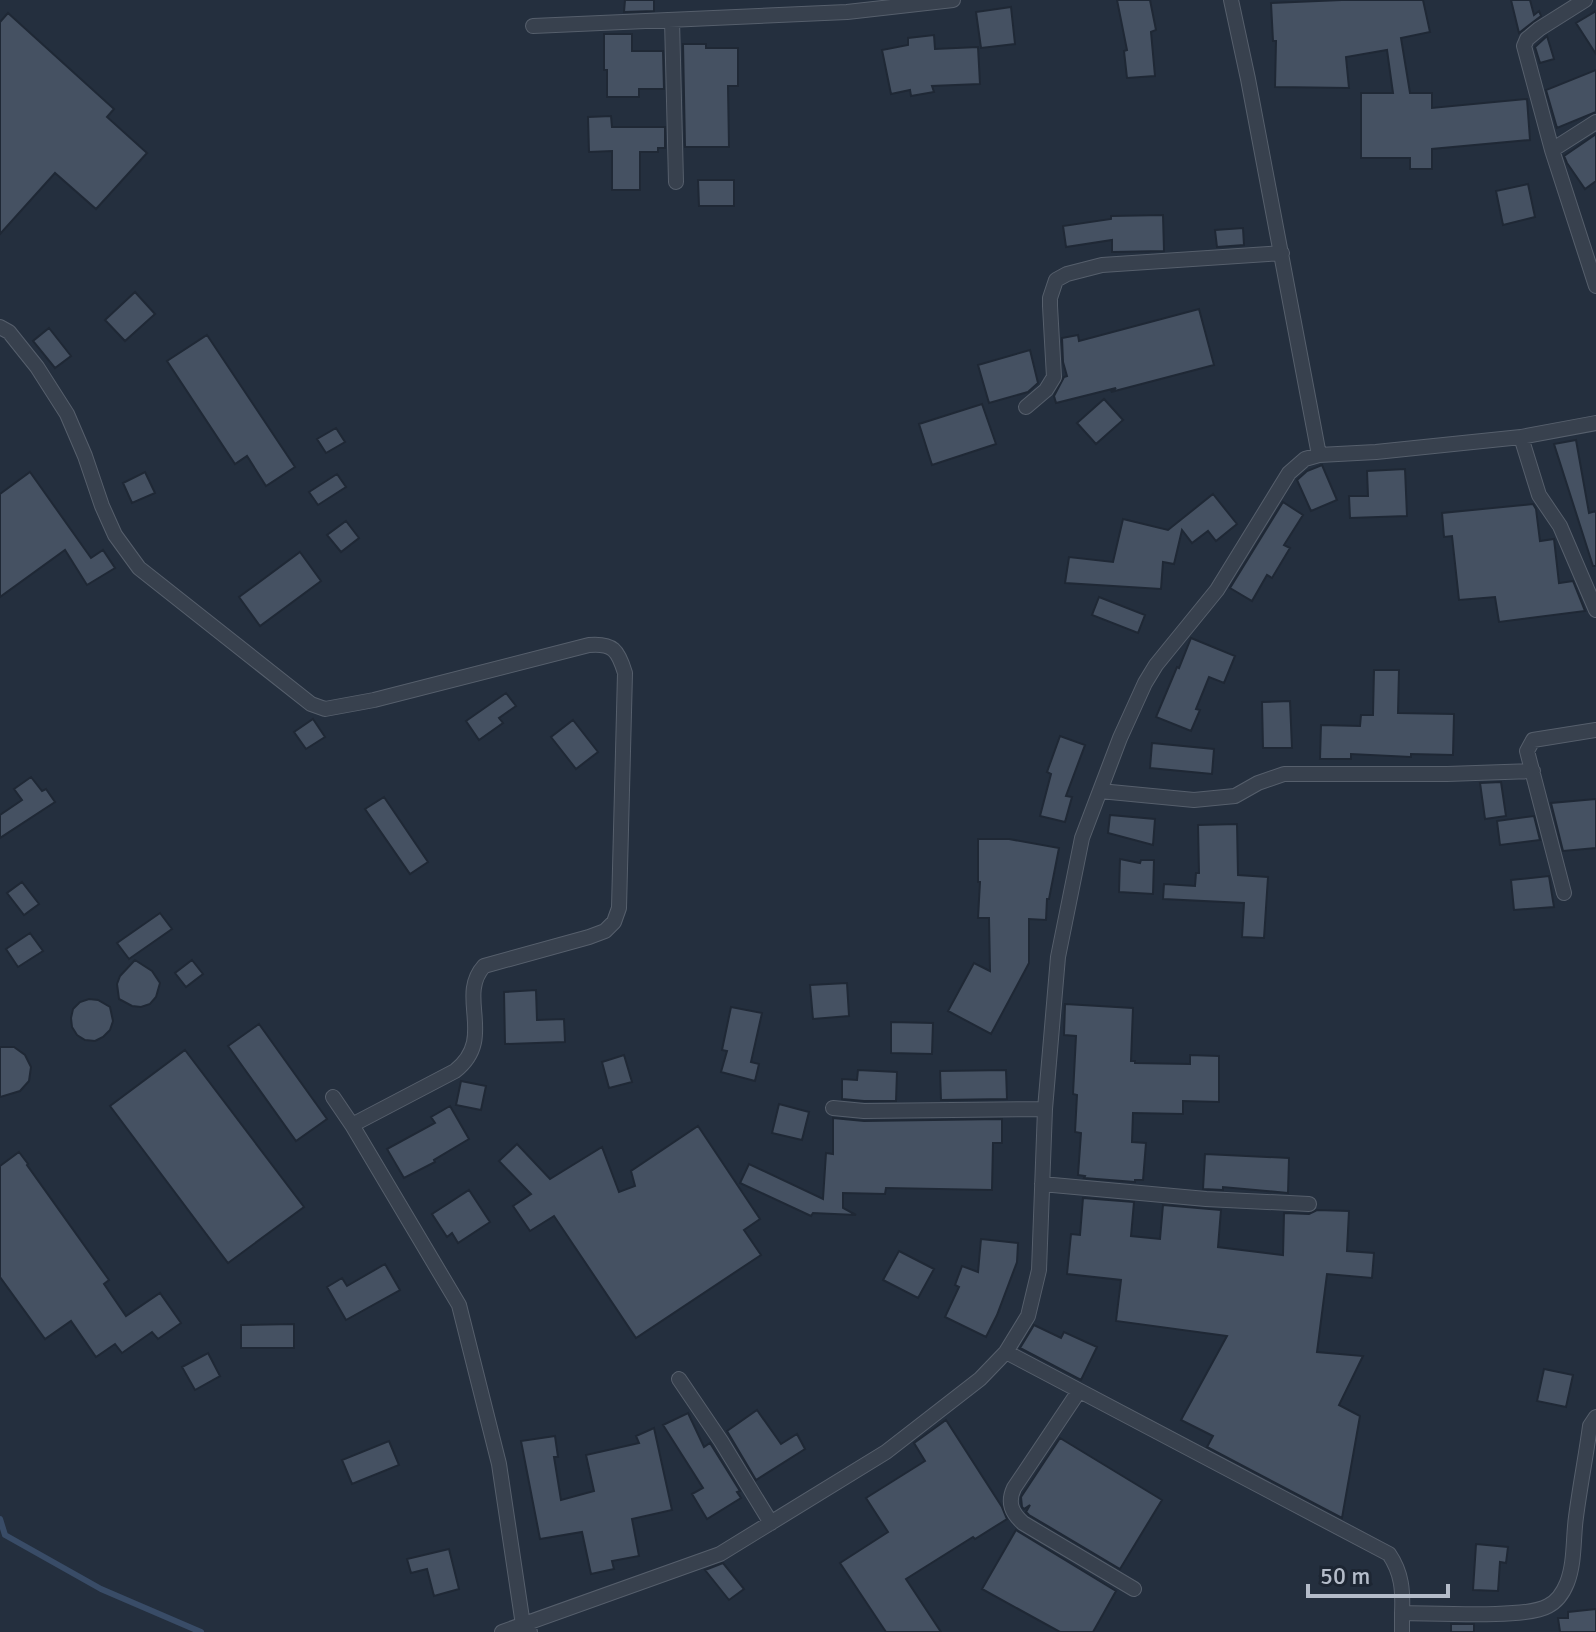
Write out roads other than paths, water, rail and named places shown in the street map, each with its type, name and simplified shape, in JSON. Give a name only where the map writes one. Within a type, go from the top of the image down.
[{"type":"street","points":[[533,26],[847,12],[953,0]]},
{"type":"street","points":[[1231,0],[1319,455]]},
{"type":"street","points":[[1585,0],[1524,42],[1552,150],[1596,286]]},
{"type":"street","points":[[672,20],[676,182]]},
{"type":"street","points":[[1552,150],[1596,122]]},
{"type":"street","points":[[1026,407],[1046,390],[1054,377],[1050,298],[1056,280],[1102,265],[1282,253]]},
{"type":"street","points":[[0,327],[9,332],[37,367],[67,414],[115,535],[139,568],[311,704],[325,709],[362,703],[589,645],[601,644],[612,648],[620,656],[625,673],[621,868],[619,908],[614,922],[605,931],[589,937],[484,966],[474,985],[475,1031],[473,1050],[466,1062],[455,1071],[352,1125]]},
{"type":"street","points":[[502,1632],[527,1629],[720,1554],[886,1452],[980,1379],[1006,1352],[1028,1316],[1039,1270],[1045,1109],[1058,957],[1082,838],[1133,707],[1156,665],[1217,590],[1289,473],[1305,459],[1319,455],[1521,437],[1596,423]]},
{"type":"street","points":[[1521,437],[1539,495],[1560,526],[1596,610]]},
{"type":"street","points":[[1564,893],[1527,751],[1533,740],[1596,730]]},
{"type":"street","points":[[1100,791],[1194,800],[1235,796],[1258,783],[1284,774],[1533,771]]},
{"type":"street","points":[[333,1097],[459,1305],[499,1464],[527,1629]]},
{"type":"street","points":[[833,1108],[864,1111],[1045,1109]]},
{"type":"street","points":[[1042,1184],[1206,1199],[1309,1204]]},
{"type":"street","points":[[1006,1352],[1389,1554],[1398,1568],[1403,1591],[1402,1632]]},
{"type":"street","points":[[679,1379],[771,1523]]},
{"type":"street","points":[[1079,1391],[1014,1488],[1010,1505],[1014,1515],[1023,1523],[1134,1589]]},
{"type":"street","points":[[1402,1613],[1524,1611],[1546,1608],[1560,1597],[1571,1568],[1590,1426],[1596,1417]]},
{"type":"waterway","points":[[0,1519],[5,1535],[101,1589],[201,1632]]}]
